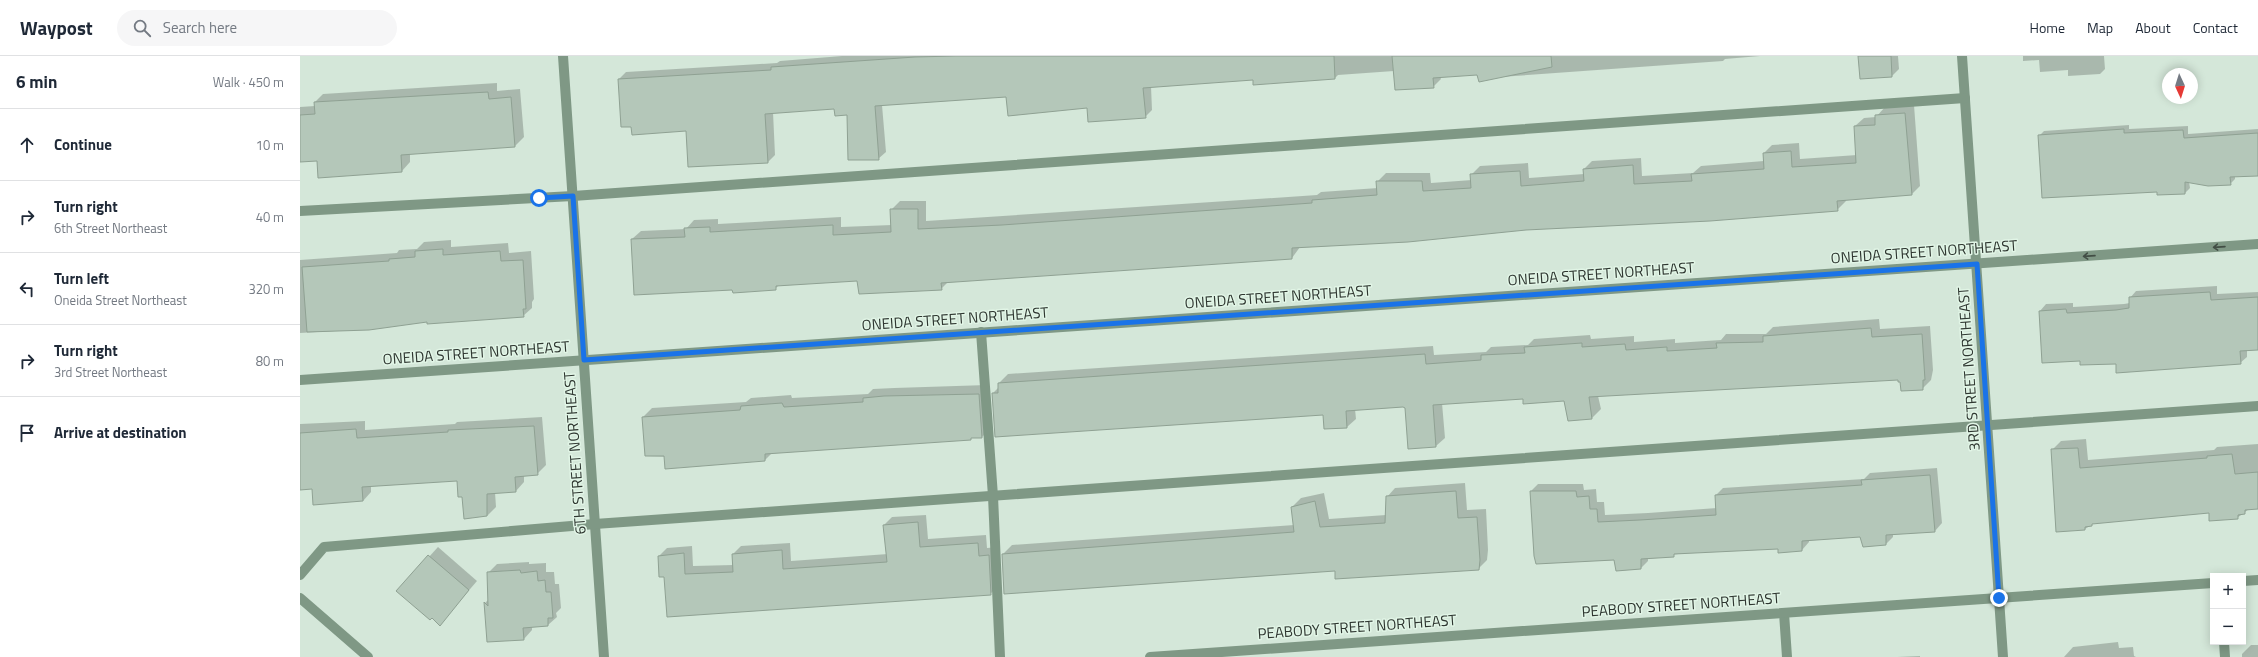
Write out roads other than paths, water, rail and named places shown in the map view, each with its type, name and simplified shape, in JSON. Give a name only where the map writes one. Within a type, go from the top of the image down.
[{"type":"street","name":"6TH STREET NORTHEAST","points":[[563,56],[604,657]]},
{"type":"street","name":"3RD STREET NORTHEAST","points":[[1962,56],[2003,657]]},
{"type":"street","points":[[300,211],[573,196],[1965,98]]},
{"type":"street","name":"ONEIDA STREET NORTHEAST","points":[[300,380],[2258,244]]},
{"type":"street","points":[[981,332],[993,496],[1000,657]]},
{"type":"street","points":[[300,575],[324,547],[595,524],[2258,406]]},
{"type":"street","points":[[2246,581],[2258,580]]},
{"type":"street","name":"PEABODY STREET NORTHEAST","points":[[1150,657],[2210,583]]},
{"type":"street","points":[[300,598],[368,657]]},
{"type":"street","points":[[1784,613],[1787,657]]},
{"type":"street","points":[[2224,645],[2225,657]]}]
